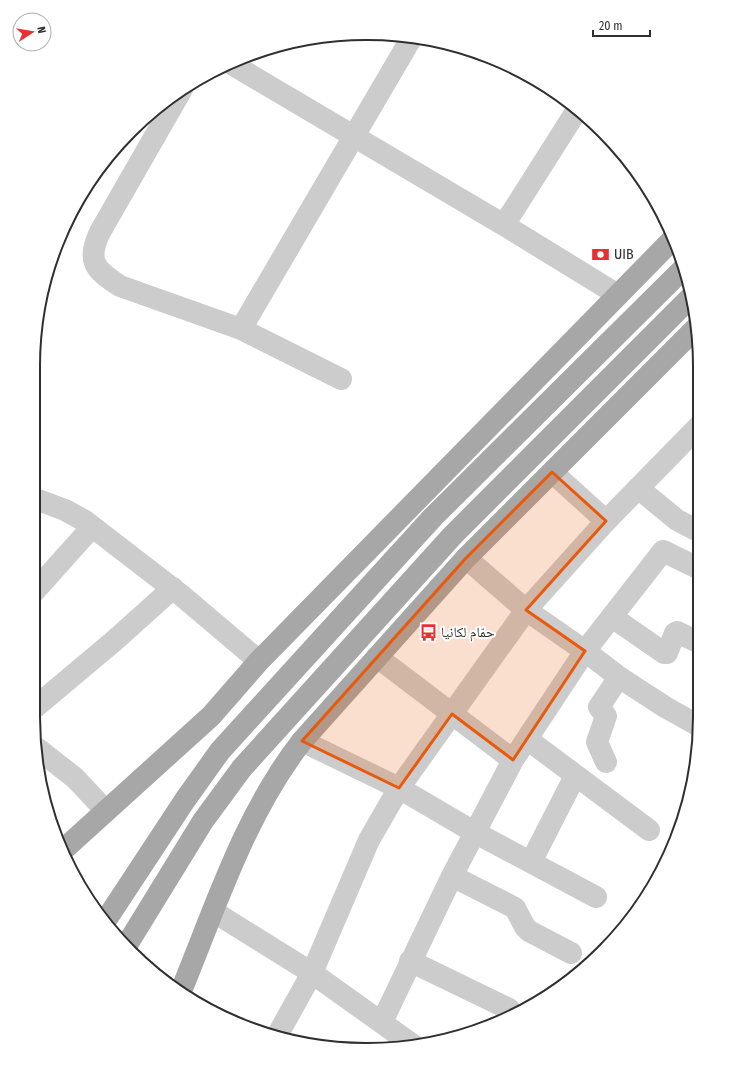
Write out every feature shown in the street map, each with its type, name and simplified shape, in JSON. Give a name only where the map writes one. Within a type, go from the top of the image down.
[{"type":"main road","points":[[68,847],[211,716],[259,661],[669,243]]},
{"type":"main road","points":[[108,917],[220,751],[433,517],[679,273]]},
{"type":"main road","points":[[130,941],[204,821],[242,768],[454,535],[687,301]]},
{"type":"main road","points":[[502,415],[625,327]]},
{"type":"main road","points":[[183,987],[250,823],[292,754],[302,741],[466,558],[552,472],[691,339]]},
{"type":"street","points":[[241,328],[408,43]]},
{"type":"street","points":[[237,67],[352,137],[504,225],[618,295]]},
{"type":"street","points":[[174,103],[100,232],[94,245],[93,256],[96,267],[106,277],[120,286],[241,328],[341,379]]},
{"type":"street","points":[[504,225],[574,115]]},
{"type":"street","points":[[280,1031],[312,973],[369,840],[399,788],[526,610],[606,521],[638,488],[693,438]]},
{"type":"street","points":[[552,472],[606,521]]},
{"type":"street","points":[[638,488],[676,520],[693,528]]},
{"type":"street","points":[[40,501],[65,510],[92,526],[173,588],[259,661]]},
{"type":"street","points":[[40,585],[92,526]]},
{"type":"street","points":[[382,1022],[410,961],[474,832],[513,760],[585,651],[662,550],[693,566]]},
{"type":"street","points":[[466,558],[526,610],[585,651],[619,677],[665,708],[693,723]]},
{"type":"street","points":[[40,703],[114,641],[173,588]]},
{"type":"street","points":[[612,617],[664,653],[667,652],[675,633],[677,632],[693,640]]},
{"type":"street","points":[[377,657],[513,760]]},
{"type":"street","points":[[606,762],[598,742],[606,716],[599,707],[619,677]]},
{"type":"street","points":[[527,739],[649,830]]},
{"type":"street","points":[[302,741],[399,788],[474,832],[596,897]]},
{"type":"street","points":[[42,752],[75,778],[106,811]]},
{"type":"street","points":[[530,862],[575,776]]},
{"type":"street","points":[[452,876],[515,908],[525,927],[529,931],[571,953]]},
{"type":"street","points":[[214,912],[312,973],[407,1040]]},
{"type":"street","points":[[410,961],[509,1009]]},
{"type":"highlighted area","points":[[552,472],[606,521],[526,610],[585,651],[513,760],[452,714],[399,788],[302,741],[377,657],[466,558]]},
{"type":"place","name":"UIB","points":[[601,254]]},
{"type":"place","name":"حمّام لكانيا","points":[[428,632]]}]
